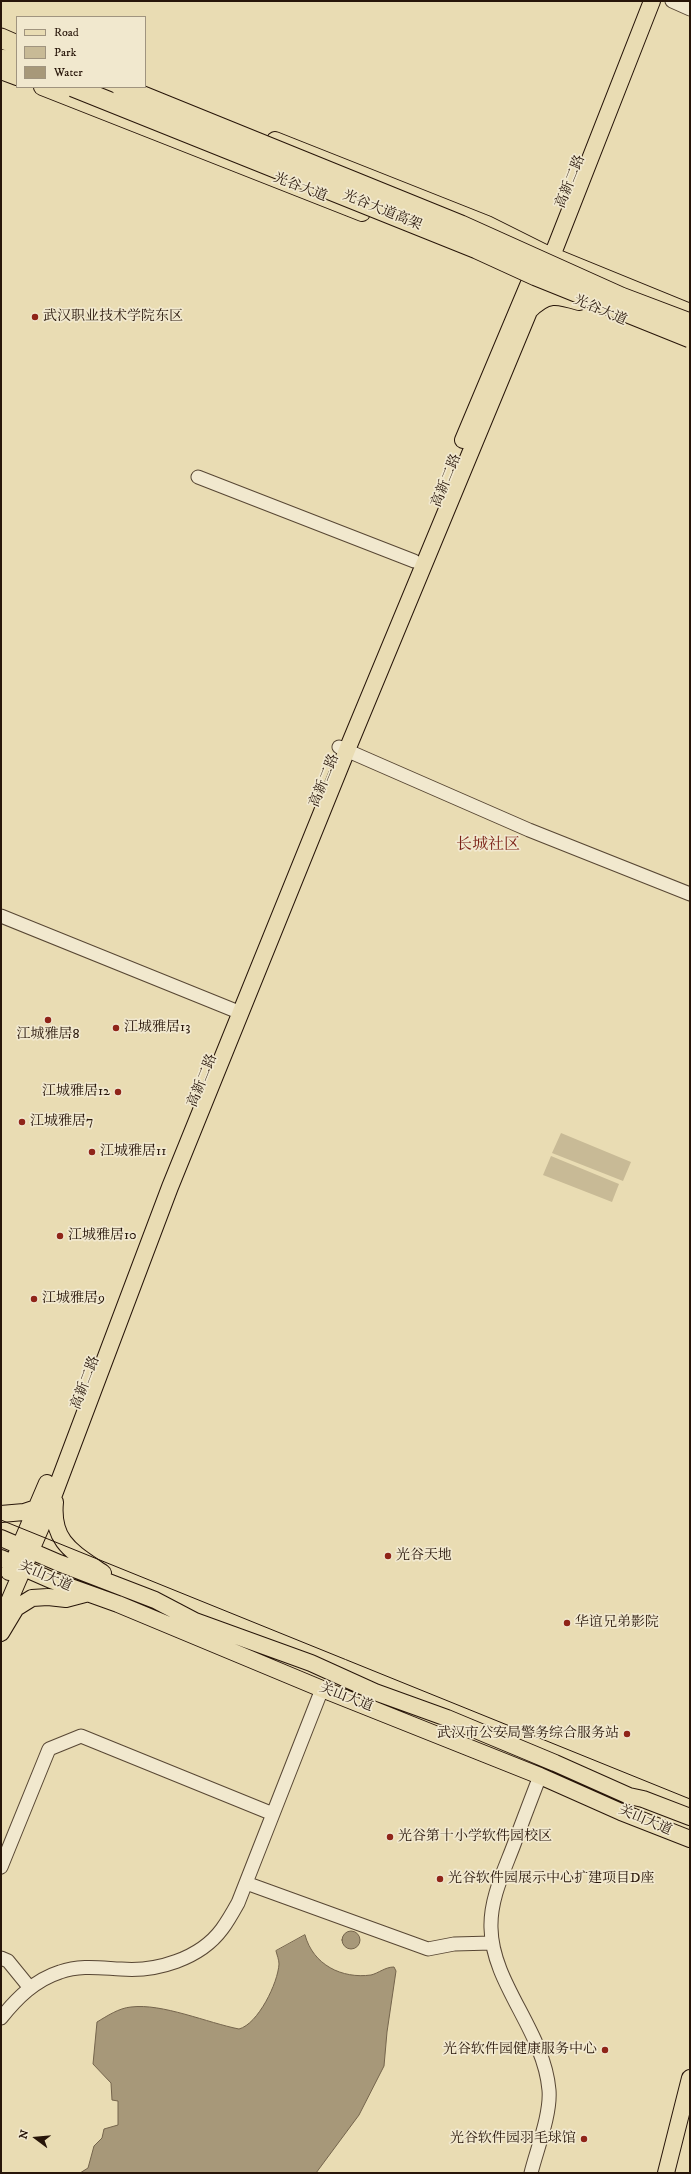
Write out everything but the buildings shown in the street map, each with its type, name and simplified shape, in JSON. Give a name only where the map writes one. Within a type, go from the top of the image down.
[{"type":"highway","points":[[1,38],[16,45]]},
{"type":"highway","points":[[1,58],[16,65]]},
{"type":"highway","name":"光谷大道高架","points":[[75,88],[477,249],[543,278],[690,338]]},
{"type":"highway","name":"光谷大道高架","points":[[123,88],[461,225],[621,297],[690,323]]},
{"type":"main road","name":"高新二路","points":[[547,254],[643,1]]},
{"type":"main road","name":"高新二路","points":[[343,749],[414,561],[547,254],[652,1]]},
{"type":"main road","points":[[1,30],[16,36]]},
{"type":"main road","points":[[1,71],[16,77]]},
{"type":"main road","name":"光谷大道","points":[[45,88],[534,282],[579,302],[690,346]]},
{"type":"main road","points":[[146,88],[487,224],[547,254],[690,312]]},
{"type":"main road","name":"高新二路","points":[[25,1548],[56,1485],[236,1011],[343,749],[528,312],[534,282]]},
{"type":"main road","points":[[528,312],[539,301],[547,297],[566,298],[579,302]]},
{"type":"main road","name":"高新二路","points":[[25,1548],[36,1508],[53,1469],[192,1105],[236,1011]]},
{"type":"main road","points":[[56,1485],[53,1516],[59,1536],[75,1554],[120,1585]]},
{"type":"main road","points":[[1,1514],[24,1512],[36,1508]]},
{"type":"main road","name":"关山大道","points":[[1,1538],[120,1585],[155,1600],[203,1624],[311,1663],[375,1692],[447,1718],[630,1796],[643,1799],[690,1816]]},
{"type":"main road","points":[[1,1592],[12,1563],[25,1548]]},
{"type":"main road","points":[[1,1620],[12,1563]]},
{"type":"main road","name":"关山大道","points":[[12,1563],[85,1594],[131,1610],[322,1689],[540,1776],[621,1812],[690,1839]]},
{"type":"main road","points":[[1,1633],[16,1608],[32,1598],[48,1597],[66,1599],[85,1594]]},
{"type":"main road","points":[[666,2173],[690,2078]]},
{"type":"main road","points":[[676,2173],[690,2118]]},
{"type":"street","points":[[672,1],[690,9]]},
{"type":"street","points":[[198,477],[414,561]]},
{"type":"street","points":[[343,749],[529,830],[690,894]]},
{"type":"street","points":[[1,916],[236,1011]]},
{"type":"street","points":[[1,2018],[19,1997],[30,1988],[60,1972],[77,1968],[152,1968],[189,1956],[210,1942],[222,1930],[238,1903],[322,1689]]},
{"type":"street","points":[[1,1867],[49,1749],[81,1736],[273,1814]]},
{"type":"street","points":[[531,2173],[549,2102],[549,2089],[534,2037],[496,1960],[492,1943],[492,1913],[495,1896],[540,1776]]},
{"type":"street","points":[[246,1883],[428,1949],[454,1944],[492,1943]]},
{"type":"street","points":[[1,1958],[8,1961],[30,1988]]},
{"type":"green space","points":[[561,1133],[631,1162],[623,1181],[552,1153]]},
{"type":"green space","points":[[551,1156],[619,1184],[612,1202],[543,1175]]},
{"type":"water","points":[[351,1931],[357,1934],[360,1940],[357,1946],[351,1949],[345,1946],[342,1940],[345,1934]]},
{"type":"water","points":[[305,1935],[309,1945],[322,1962],[339,1972],[360,1976],[371,1975],[394,1967],[396,1971],[387,2032],[384,2066],[359,2115],[316,2173],[80,2173],[88,2168],[94,2146],[102,2138],[104,2129],[118,2125],[118,2101],[112,2100],[111,2083],[93,2064],[97,2022],[122,2009],[143,2007],[157,2008],[185,2014],[239,2029],[246,2026],[260,2011],[271,1992],[278,1972],[279,1964],[276,1951]]},
{"type":"tram line","points":[[1,1520],[690,1799]]},
{"type":"place","name":"武汉职业技术学院东区","points":[[35,317]]},
{"type":"place","name":"江城雅居8","points":[[48,1020]]},
{"type":"place","name":"江城雅居13","points":[[116,1028]]},
{"type":"place","name":"江城雅居12","points":[[118,1092]]},
{"type":"place","name":"江城雅居7","points":[[22,1122]]},
{"type":"place","name":"江城雅居11","points":[[92,1152]]},
{"type":"place","name":"江城雅居10","points":[[60,1236]]},
{"type":"place","name":"江城雅居9","points":[[34,1299]]},
{"type":"place","name":"光谷天地","points":[[388,1556]]},
{"type":"place","name":"华谊兄弟影院","points":[[567,1623]]},
{"type":"place","name":"武汉市公安局警务综合服务站","points":[[627,1734]]},
{"type":"place","name":"光谷第十小学软件园校区","points":[[390,1837]]},
{"type":"place","name":"光谷软件园展示中心扩建项目D座","points":[[440,1879]]},
{"type":"place","name":"光谷软件园健康服务中心","points":[[605,2050]]},
{"type":"place","name":"光谷软件园羽毛球馆","points":[[584,2139]]},
{"type":"district","name":"长城社区","points":[[488,846]]}]
